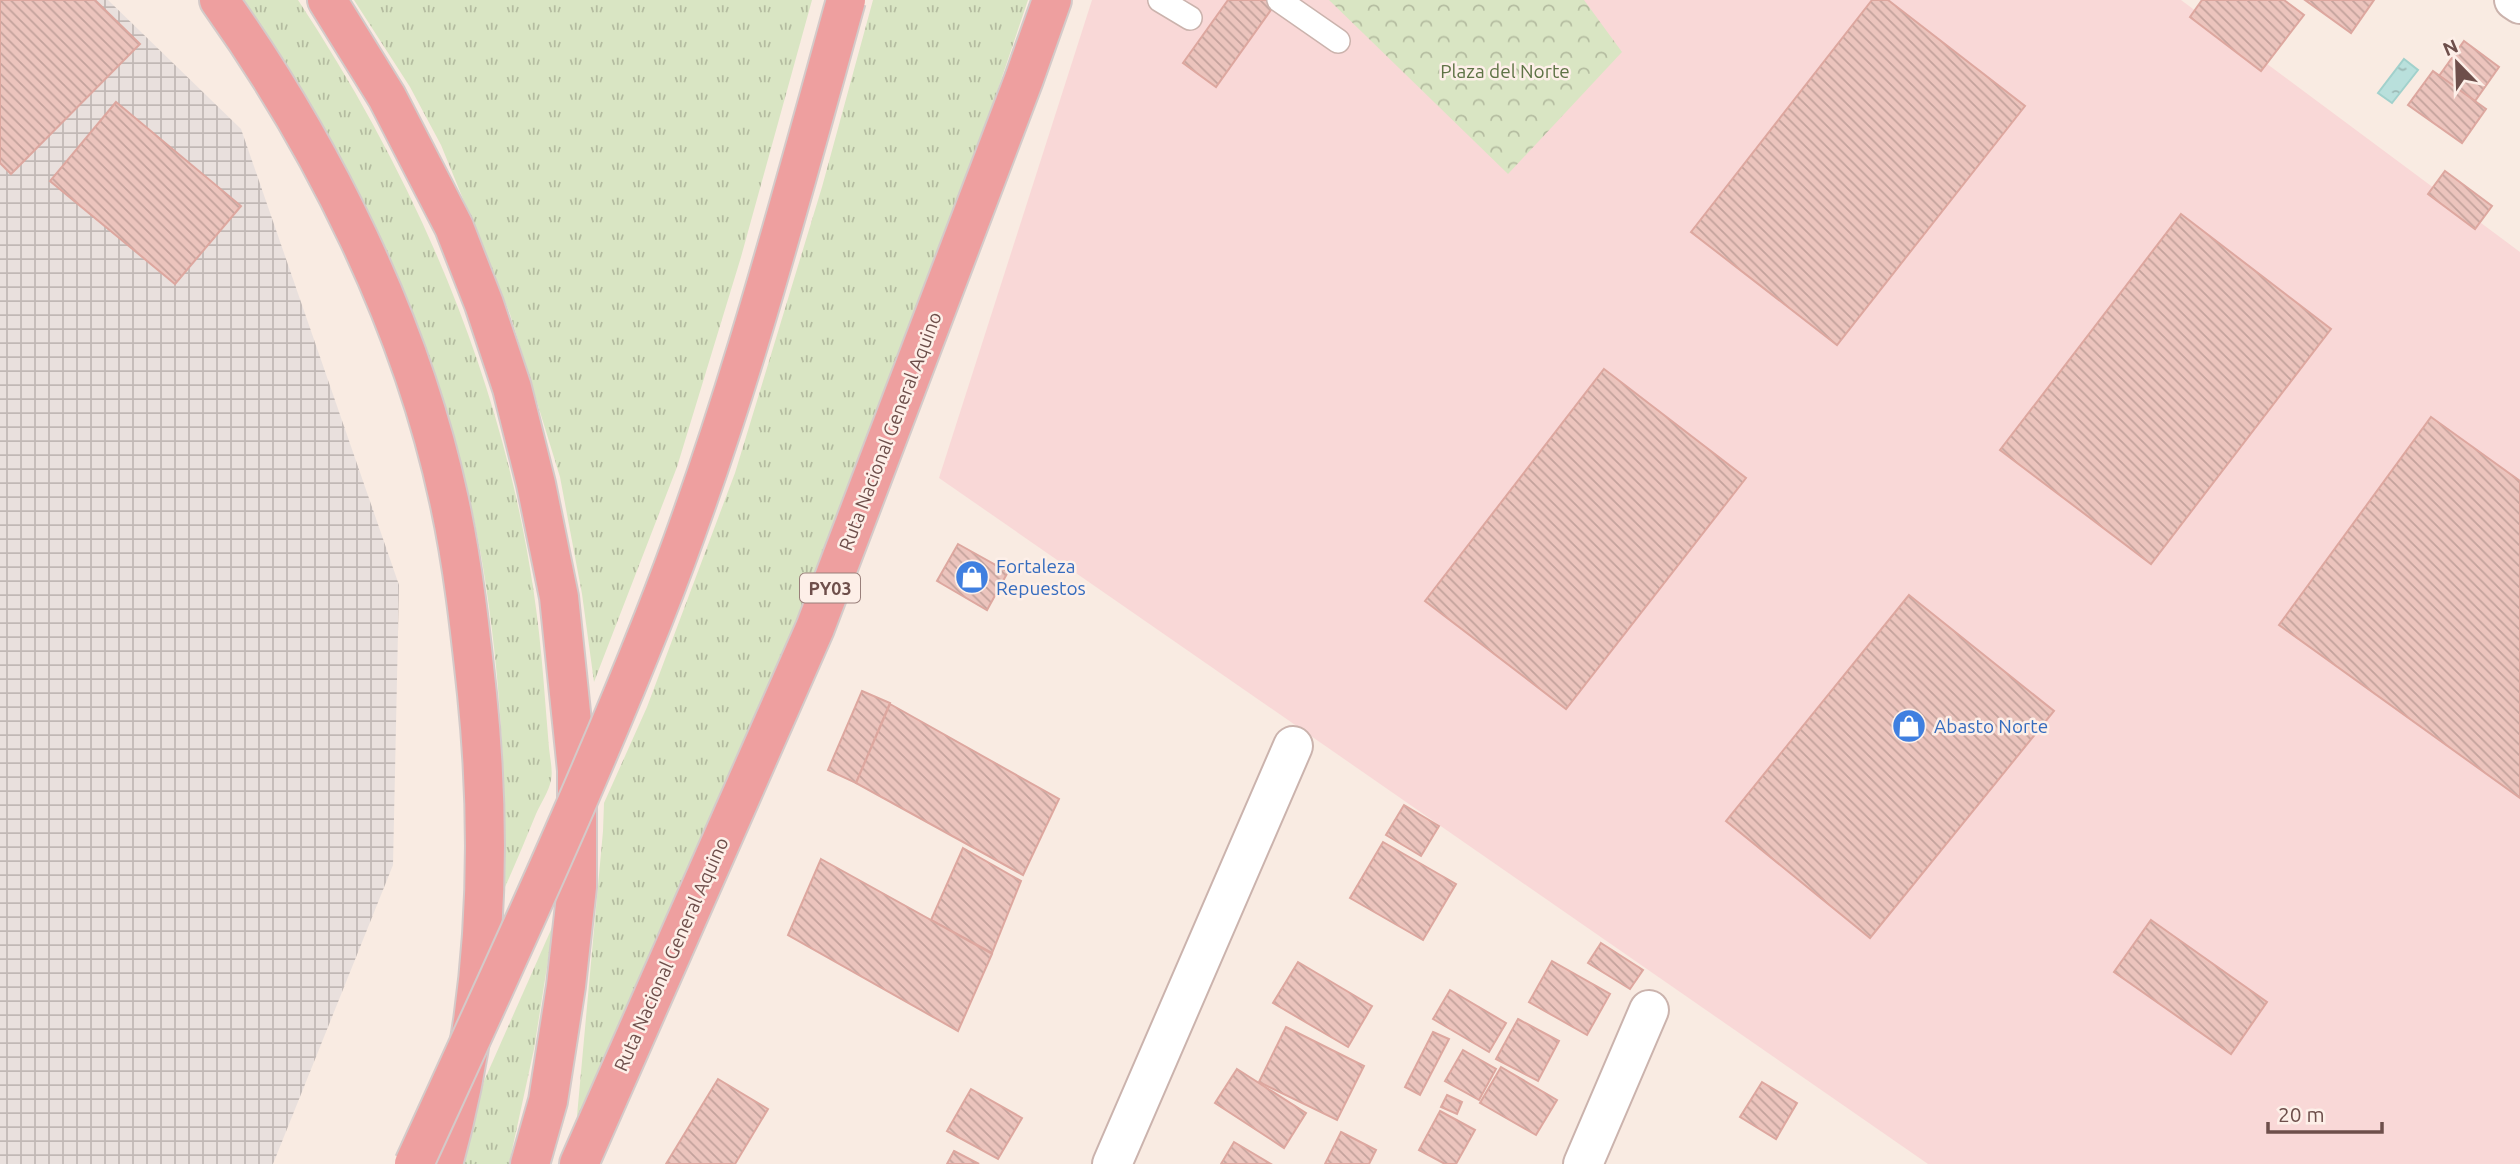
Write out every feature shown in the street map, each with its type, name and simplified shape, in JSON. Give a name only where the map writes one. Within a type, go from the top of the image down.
[{"type":"highway","points":[[219,0],[260,57],[336,192],[389,310],[426,414],[448,497],[462,569],[482,748],[486,862],[478,985],[457,1115],[443,1164]]},
{"type":"highway","points":[[327,0],[387,97],[454,227],[512,388],[536,484],[559,597],[577,770],[577,887],[566,986],[548,1101],[530,1164]]},
{"type":"highway","points":[[414,1164],[574,807],[653,620],[725,422],[846,0]]},
{"type":"highway","name":"Ruta Nacional General Aquino","points":[[579,1164],[815,628],[1020,92],[1052,0]]},
{"type":"street","points":[[2514,0],[2520,4]]},
{"type":"street","points":[[1112,1164],[1293,746]]},
{"type":"street","points":[[1583,1164],[1648,1010]]},
{"type":"lane","points":[[1160,0],[1190,18]]},
{"type":"lane","points":[[1279,0],[1338,41]]},
{"type":"shaded area","points":[[0,0],[108,0],[241,129],[399,585],[393,865],[273,1164],[0,1164]]},
{"type":"shaded area","name":"Abasto Norte","points":[[1092,0],[2181,0],[2520,252],[2520,1164],[1928,1164],[939,478]]},
{"type":"green space","points":[[241,0],[298,0],[346,77],[390,157],[429,238],[464,322],[492,407],[516,495],[533,584],[552,773],[549,788],[505,887],[502,736],[495,661],[479,545],[461,465],[423,349],[359,201],[305,98]]},
{"type":"green space","points":[[354,0],[812,0],[741,257],[677,467],[594,682],[582,594],[560,477],[510,314],[441,145],[410,87]]},
{"type":"green space","points":[[873,0],[1028,0],[967,181],[847,506],[693,863],[577,1116],[604,803],[647,707],[735,473],[822,187]]},
{"type":"green space","name":"Plaza del Norte","points":[[1329,0],[1584,0],[1622,52],[1508,174]]},
{"type":"green space","points":[[554,923],[534,1049],[509,1164],[462,1164],[484,1081]]},
{"type":"water","points":[[2404,59],[2418,70],[2392,103],[2378,93]]},
{"type":"building","points":[[0,0],[95,0],[140,44],[11,174],[0,163]]},
{"type":"building","points":[[1228,0],[1278,0],[1216,87],[1183,63]]},
{"type":"building","points":[[1872,0],[1888,0],[2025,106],[1837,345],[1691,232]]},
{"type":"building","points":[[2202,0],[2284,0],[2304,15],[2261,71],[2190,17]]},
{"type":"building","points":[[2305,0],[2374,0],[2351,33]]},
{"type":"building","points":[[2464,41],[2499,67],[2475,101],[2439,76]]},
{"type":"building","points":[[2433,71],[2486,109],[2462,143],[2408,105]]},
{"type":"building","points":[[116,102],[241,206],[175,284],[50,181]]},
{"type":"building","points":[[2445,171],[2492,206],[2475,229],[2428,194]]},
{"type":"building","points":[[2181,214],[2331,329],[2151,564],[2000,450]]},
{"type":"building","points":[[1604,369],[1746,478],[1566,709],[1425,601]]},
{"type":"building","points":[[2431,417],[2520,481],[2520,798],[2279,625]]},
{"type":"building","name":"Fortaleza Repuestos","points":[[958,544],[1008,572],[987,610],[937,581]]},
{"type":"building","points":[[1909,595],[2054,711],[1870,938],[1726,821]]},
{"type":"building","points":[[862,691],[890,703],[856,783],[828,770]]},
{"type":"building","points":[[890,704],[1059,799],[1023,875],[856,783]]},
{"type":"building","points":[[1404,805],[1439,826],[1421,856],[1386,835]]},
{"type":"building","points":[[1383,842],[1456,884],[1423,940],[1350,898]]},
{"type":"building","points":[[963,848],[1021,881],[992,953],[931,920]]},
{"type":"building","points":[[821,859],[992,954],[958,1031],[788,935]]},
{"type":"building","points":[[2151,920],[2267,1002],[2231,1054],[2114,972]]},
{"type":"building","points":[[1601,943],[1643,970],[1630,989],[1588,963]]},
{"type":"building","points":[[1552,961],[1610,994],[1587,1035],[1529,1002]]},
{"type":"building","points":[[1298,962],[1372,1006],[1348,1047],[1273,1003]]},
{"type":"building","points":[[1450,990],[1506,1023],[1489,1052],[1433,1019]]},
{"type":"building","points":[[1518,1019],[1559,1041],[1538,1081],[1496,1059]]},
{"type":"building","points":[[1286,1027],[1364,1066],[1337,1120],[1259,1082]]},
{"type":"building","points":[[1433,1032],[1449,1039],[1420,1095],[1405,1087]]},
{"type":"building","points":[[1463,1050],[1496,1069],[1479,1100],[1445,1081]]},
{"type":"building","points":[[1501,1067],[1557,1100],[1536,1135],[1480,1103]]},
{"type":"building","points":[[1237,1069],[1306,1113],[1284,1148],[1215,1103]]},
{"type":"building","points":[[718,1079],[768,1109],[735,1164],[666,1164]]},
{"type":"building","points":[[1762,1082],[1797,1103],[1776,1139],[1740,1117]]},
{"type":"building","points":[[971,1089],[1022,1118],[998,1159],[947,1131]]},
{"type":"building","points":[[1447,1095],[1462,1102],[1457,1114],[1441,1107]]},
{"type":"building","points":[[1440,1111],[1475,1130],[1456,1164],[1445,1164],[1419,1150]]},
{"type":"building","points":[[1341,1132],[1376,1150],[1369,1164],[1325,1164]]},
{"type":"building","points":[[1234,1142],[1271,1164],[1221,1164]]},
{"type":"building","points":[[954,1151],[979,1164],[947,1164]]},
{"type":"place","name":"Fortaleza Repuestos","points":[[972,577]]},
{"type":"place","name":"Abasto Norte","points":[[1909,726]]}]
